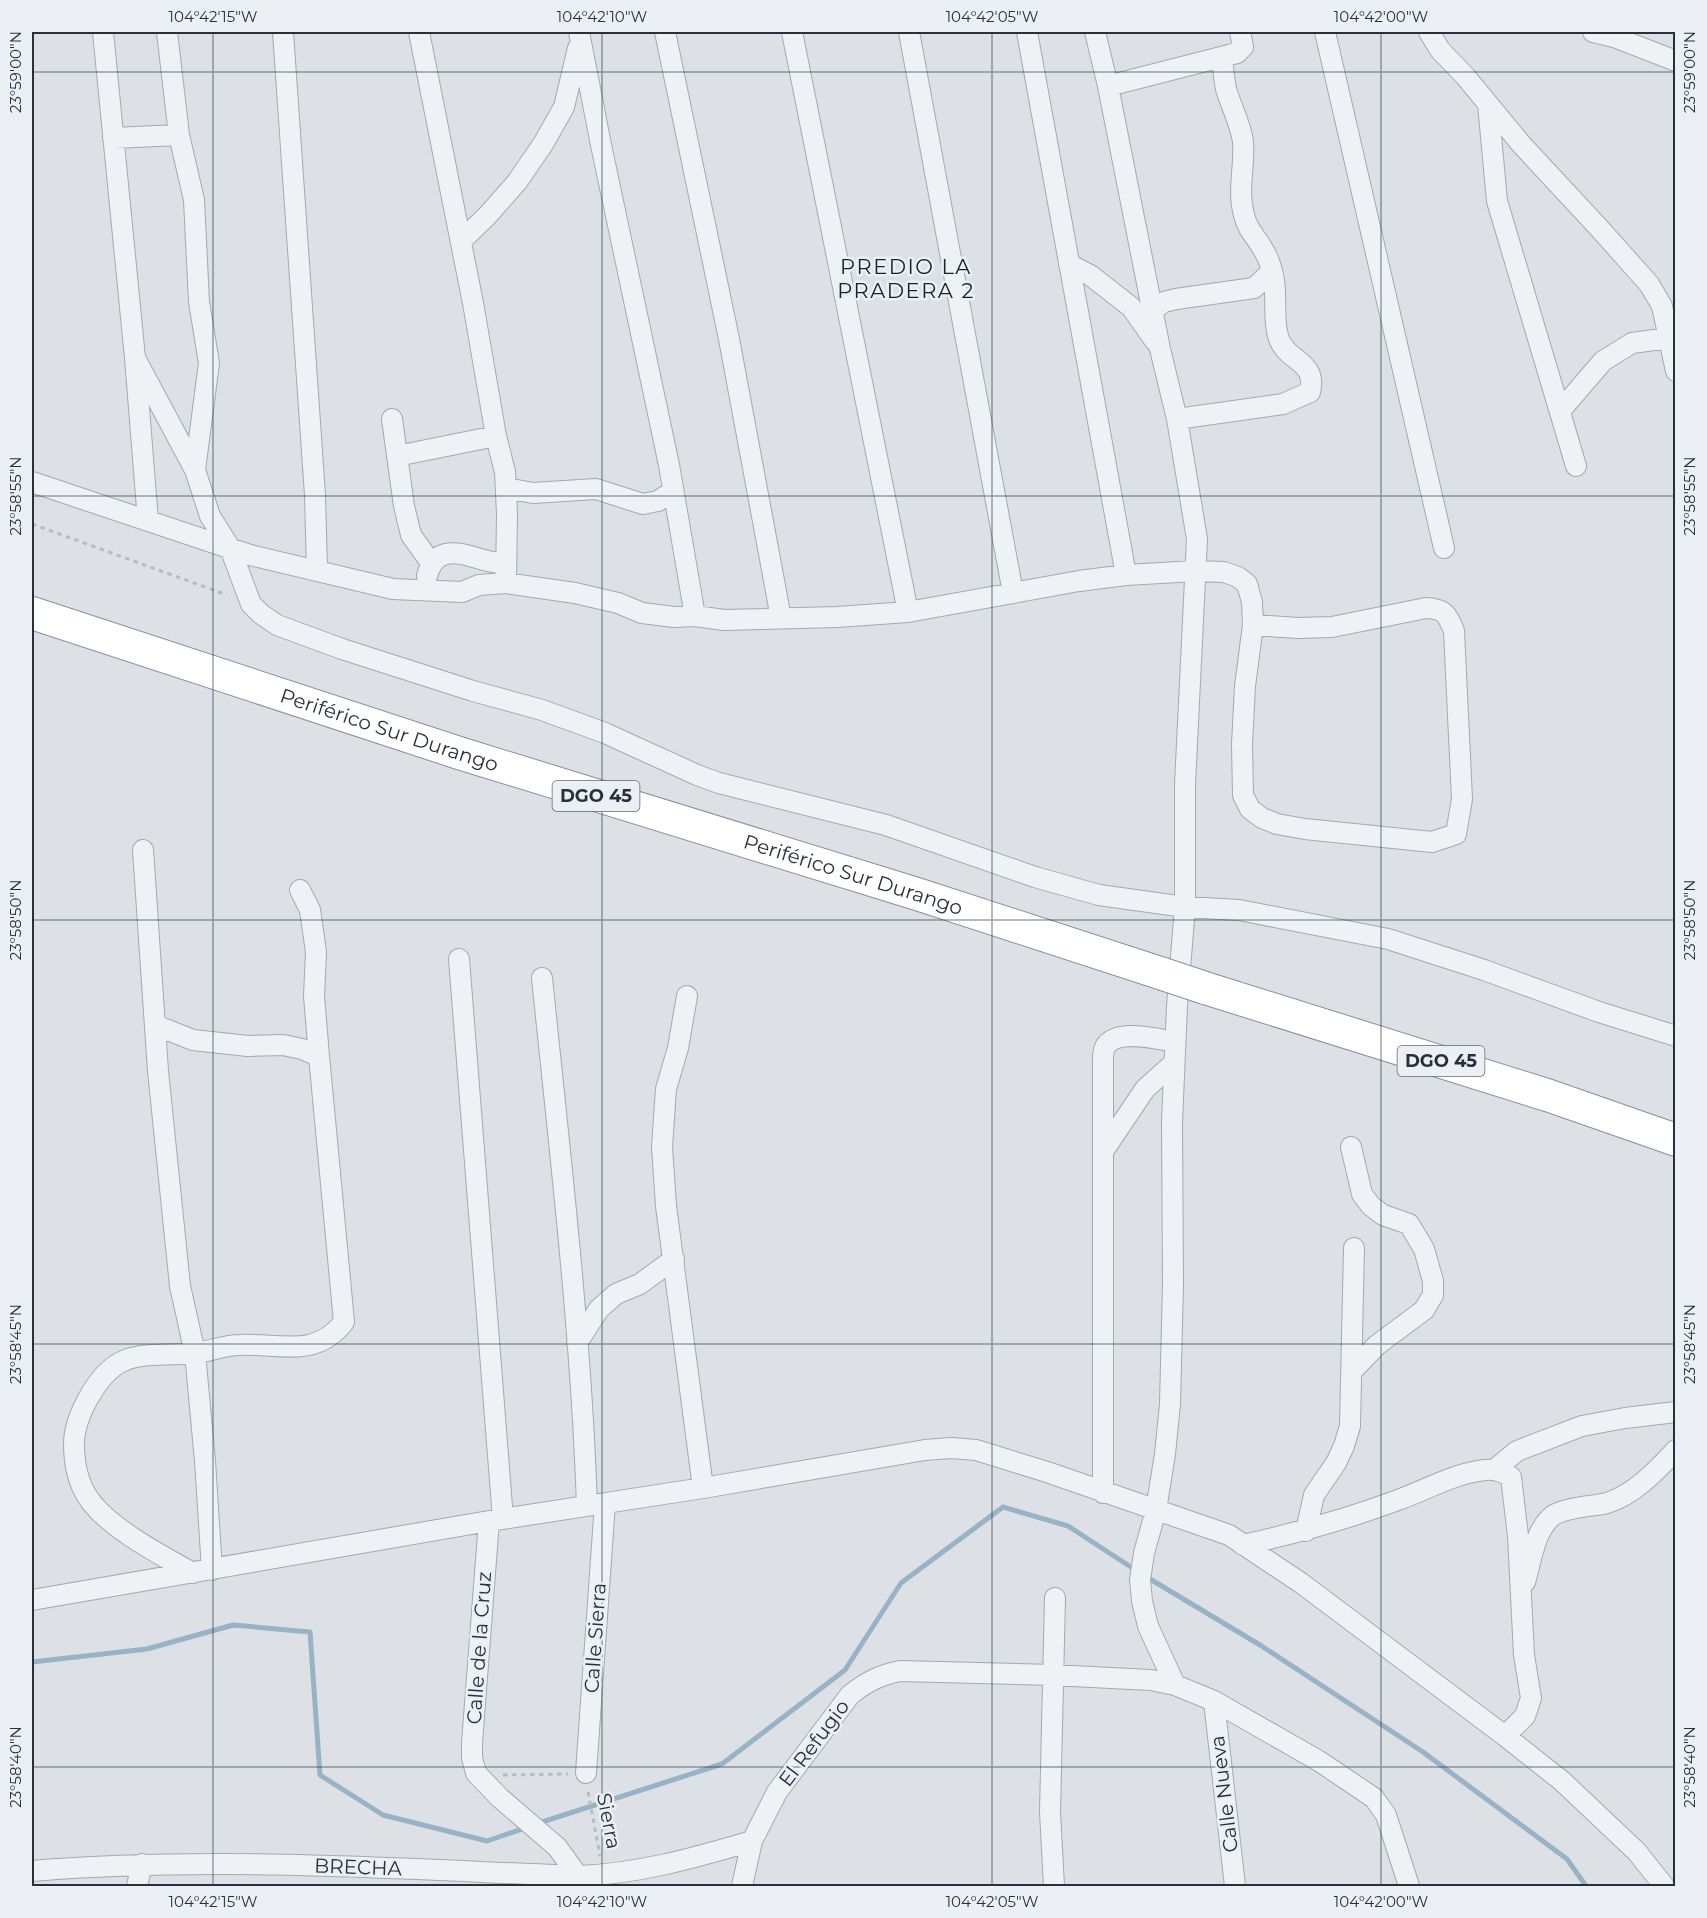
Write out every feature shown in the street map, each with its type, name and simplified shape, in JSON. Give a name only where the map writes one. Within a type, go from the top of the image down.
[{"type":"highway","name":"Periférico Sur Durango","points":[[32,613],[470,756],[917,894],[1205,988],[1550,1096],[1676,1140]]},
{"type":"street","points":[[103,32],[135,358],[148,521]]},
{"type":"street","points":[[167,32],[179,135],[194,200],[199,302],[209,363],[195,470]]},
{"type":"street","points":[[283,32],[315,495],[317,571]]},
{"type":"street","points":[[419,32],[496,436],[505,472],[506,573]]},
{"type":"street","points":[[665,32],[729,339],[781,618]]},
{"type":"street","points":[[792,32],[908,612]]},
{"type":"street","points":[[909,32],[1013,593]]},
{"type":"street","points":[[1027,32],[1126,575]]},
{"type":"street","points":[[1095,32],[1108,86],[1160,349],[1177,419],[1197,539],[1185,784],[1185,907],[1175,1042],[1172,1122],[1173,1284],[1170,1404],[1166,1455],[1140,1580],[1148,1626],[1175,1685]]},
{"type":"street","points":[[1108,86],[1238,52],[1243,47],[1240,32]]},
{"type":"street","points":[[1325,32],[1444,548]]},
{"type":"street","points":[[1429,32],[1440,50],[1465,76],[1521,144],[1633,266],[1669,312],[1669,338],[1676,371]]},
{"type":"street","points":[[1593,32],[1614,37],[1676,61]]},
{"type":"street","points":[[460,241],[487,216],[517,182],[543,144],[564,107],[576,65],[580,34]]},
{"type":"street","points":[[580,34],[673,491],[695,616]]},
{"type":"street","points":[[1177,419],[1283,404],[1310,392],[1312,383],[1310,374],[1302,362],[1284,351],[1278,337],[1274,280],[1263,249],[1252,236],[1244,217],[1240,195],[1243,141],[1226,87],[1222,57]]},
{"type":"street","points":[[1488,104],[1497,201],[1576,466]]},
{"type":"street","points":[[113,138],[179,135]]},
{"type":"street","points":[[1069,264],[1090,275],[1131,307],[1160,349]]},
{"type":"street","points":[[1152,311],[1164,302],[1176,298],[1254,288],[1271,272]]},
{"type":"street","points":[[1560,411],[1603,361],[1632,343],[1669,338]]},
{"type":"street","points":[[135,358],[195,470],[210,516],[230,548],[251,604],[277,625],[342,649],[605,733],[697,776],[886,825],[1035,877],[1090,892],[1185,907],[1239,910],[1388,939],[1484,970],[1599,1012],[1676,1036]]},
{"type":"street","points":[[392,419],[404,506],[411,535],[431,563]]},
{"type":"street","points":[[397,456],[496,436]]},
{"type":"street","points":[[32,482],[230,548],[393,589],[462,592],[506,573]]},
{"type":"street","points":[[506,488],[533,493],[596,489],[642,504],[658,501],[673,491]]},
{"type":"street","points":[[427,591],[427,574],[431,563],[440,556],[451,553],[466,554],[506,573],[618,603],[642,613],[724,620],[908,612],[1126,575],[1195,571],[1224,572],[1238,577],[1247,584],[1252,602],[1253,625],[1245,686],[1242,753],[1243,795],[1250,809],[1262,818],[1277,824],[1305,829],[1432,842],[1456,834],[1462,799],[1454,632],[1448,617],[1439,609],[1426,608],[1332,627],[1298,628],[1253,625]]},
{"type":"street","points":[[143,850],[155,1025],[180,1286],[195,1353],[205,1461],[202,1571]]},
{"type":"street","points":[[202,1571],[152,1550],[110,1521],[87,1497],[75,1468],[74,1440],[80,1414],[91,1393],[103,1376],[118,1363],[137,1355],[195,1353],[238,1345],[296,1347],[319,1342],[334,1335],[344,1322],[314,996],[316,952],[310,910],[300,890]]},
{"type":"street","name":"Calle de la Cruz","points":[[459,959],[496,1520],[472,1743],[472,1758],[476,1773]]},
{"type":"street","name":"Calle Sierra","points":[[542,978],[585,1439],[596,1505],[586,1773]]},
{"type":"street","points":[[687,996],[678,1048],[666,1089],[663,1111],[664,1170],[666,1206],[702,1488]]},
{"type":"street","points":[[155,1025],[193,1040],[248,1047],[283,1045],[319,1056]]},
{"type":"street","points":[[1103,1493],[1103,1061],[1105,1048],[1112,1040],[1133,1036],[1175,1042]]},
{"type":"street","points":[[1104,1150],[1145,1089],[1174,1063]]},
{"type":"street","points":[[1351,1147],[1362,1194],[1371,1206],[1383,1215],[1409,1224],[1424,1249],[1433,1281],[1433,1295],[1424,1310],[1377,1345],[1351,1372]]},
{"type":"street","points":[[1306,1531],[1314,1495],[1336,1463],[1350,1426],[1354,1248]]},
{"type":"street","points":[[577,1343],[599,1309],[616,1294],[640,1284],[674,1259]]},
{"type":"street","points":[[1494,1470],[1517,1451],[1582,1426],[1676,1412]]},
{"type":"street","points":[[32,1600],[496,1520],[906,1453],[951,1448],[984,1452],[1229,1535],[1301,1583],[1562,1781],[1637,1851],[1664,1887]]},
{"type":"street","points":[[1520,1599],[1539,1534],[1552,1515],[1608,1502],[1631,1491],[1676,1450]]},
{"type":"street","points":[[1243,1545],[1306,1531],[1483,1470],[1494,1470],[1511,1477],[1518,1536],[1524,1655],[1531,1698],[1525,1716],[1505,1736]]},
{"type":"street","points":[[1054,1887],[1050,1812],[1055,1598]]},
{"type":"street","name":"El Refugio","points":[[742,1887],[752,1841],[777,1792],[850,1695],[865,1682],[884,1674],[900,1671],[1052,1674],[1151,1680],[1175,1685],[1214,1701],[1319,1761],[1374,1798],[1386,1815],[1409,1887]]},
{"type":"street","name":"Calle Nueva","points":[[1214,1701],[1235,1887]]},
{"type":"street","points":[[476,1773],[500,1798],[557,1847],[578,1876]]},
{"type":"street","name":"BRECHA","points":[[32,1871],[142,1864],[326,1865],[503,1880],[604,1875],[636,1879],[659,1867],[752,1841]]},
{"type":"street","points":[[137,1887],[142,1864]]},
{"type":"path","points":[[32,524],[251,604]]},
{"type":"path","points":[[476,1773],[540,1775],[586,1773]]},
{"type":"path","name":"Sierra","points":[[586,1773],[604,1875]]},
{"type":"waterway","points":[[536,1824],[722,1764],[845,1670],[901,1583],[1003,1507],[1068,1526],[1137,1571]]},
{"type":"waterway","points":[[1145,1576],[1260,1645],[1423,1752],[1567,1859],[1586,1886]]},
{"type":"waterway","points":[[32,1662],[147,1649],[233,1625],[310,1632],[320,1775],[383,1815],[487,1841],[528,1827]]},
{"type":"district","name":"PREDIO LA PRADERA 2","points":[[906,279]]}]
